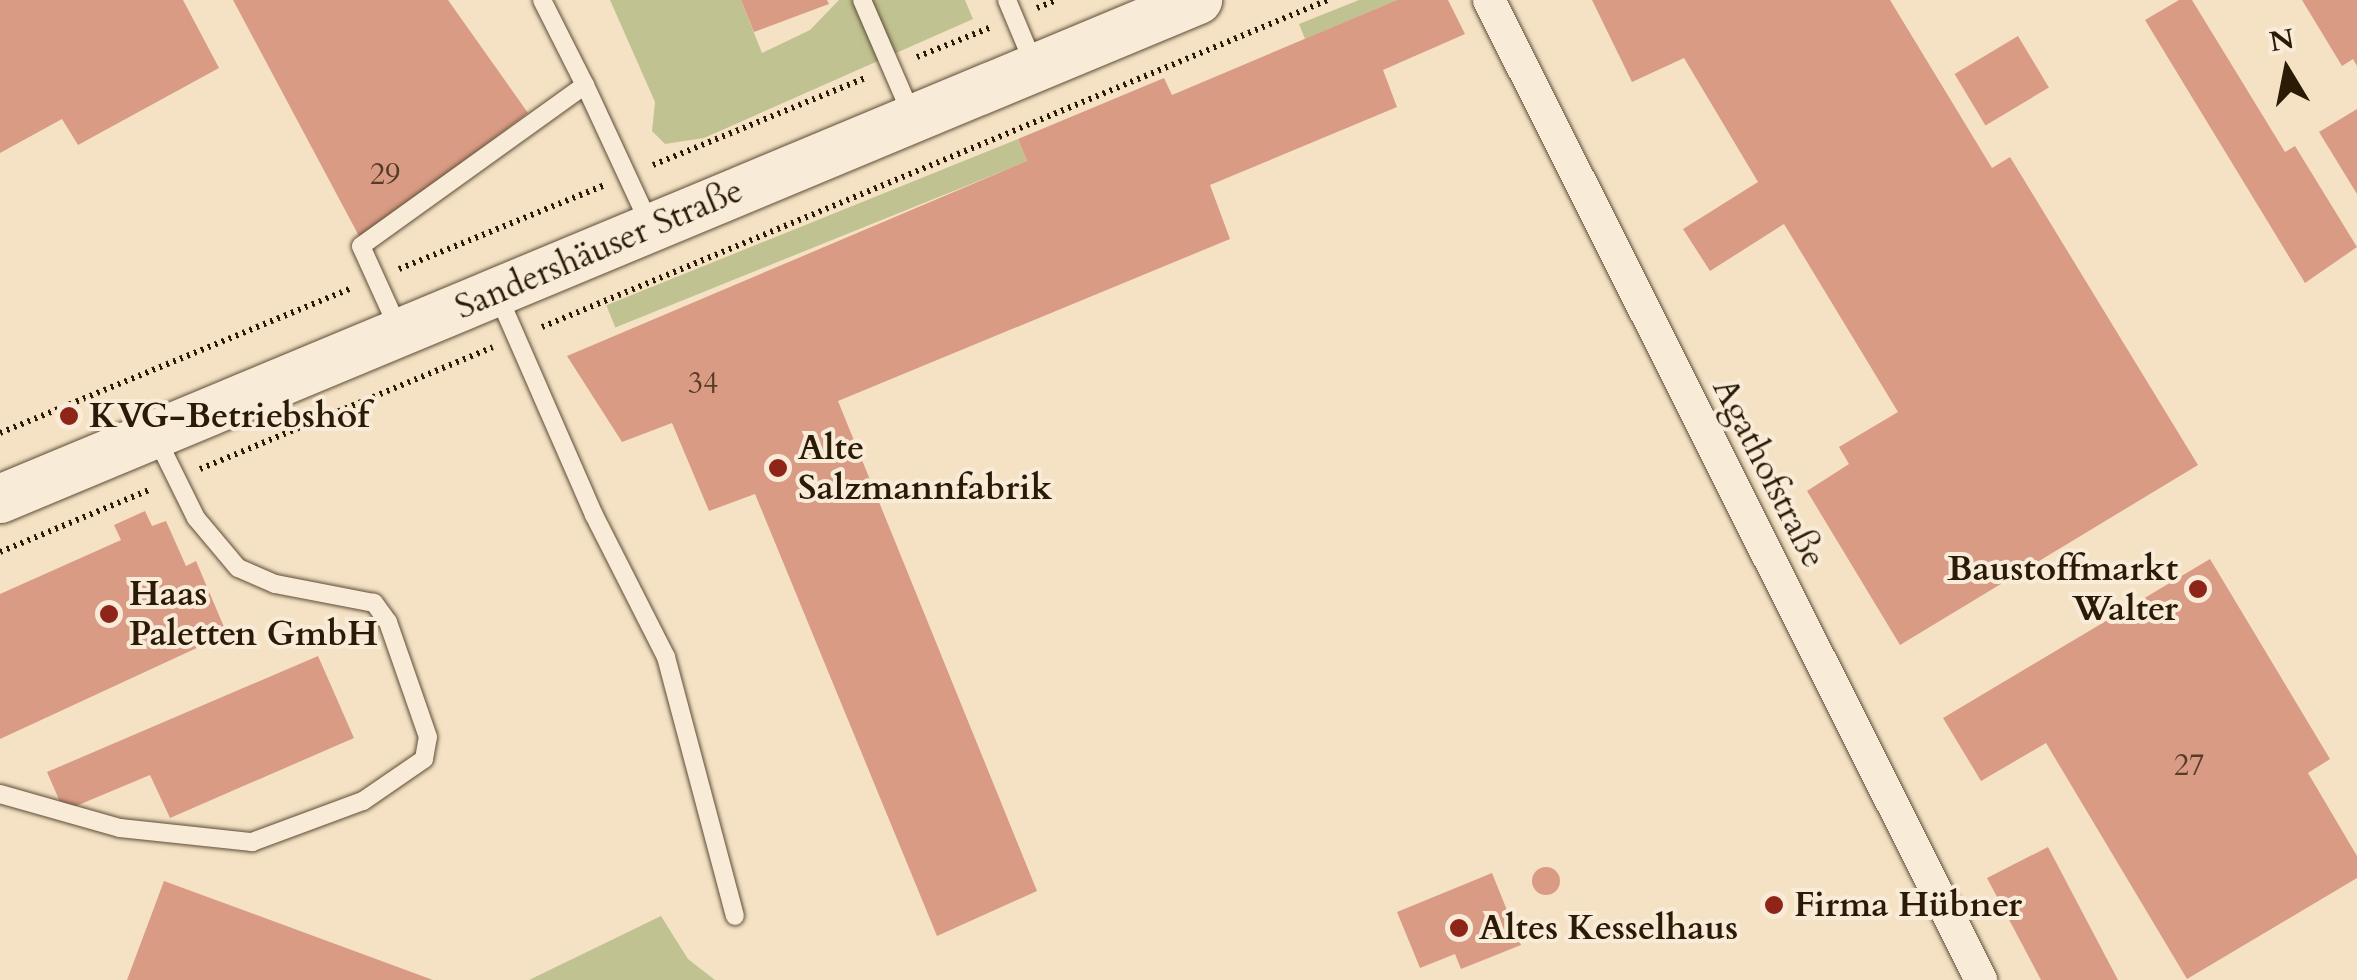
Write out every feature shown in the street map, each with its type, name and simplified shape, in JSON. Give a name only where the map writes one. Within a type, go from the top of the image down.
[{"type":"main road","name":"Sandershäuser Straße","points":[[0,499],[1198,0]]},
{"type":"street","name":"Agathofstraße","points":[[1488,0],[1981,980]]},
{"type":"lane","points":[[542,0],[651,228]]},
{"type":"lane","points":[[862,0],[913,118]]},
{"type":"lane","points":[[1011,9],[1035,68]]},
{"type":"lane","points":[[400,332],[361,246],[584,85]]},
{"type":"lane","points":[[497,292],[594,515],[666,657],[735,916]]},
{"type":"lane","points":[[0,794],[120,828],[252,842],[363,801],[424,758],[428,737],[388,622],[374,603],[275,584],[238,568],[196,518],[154,434]]},
{"type":"path","points":[[0,434],[891,67],[1011,9],[1057,0]]},
{"type":"path","points":[[1012,131],[1328,0]]},
{"type":"green space","points":[[610,0],[741,0],[762,53],[810,30],[839,0],[965,0],[973,19],[704,138],[665,144],[652,131],[655,102]]},
{"type":"green space","points":[[1359,0],[1397,0],[1305,39],[1299,24]]},
{"type":"green space","points":[[1018,139],[1027,161],[615,328],[606,305]]},
{"type":"green space","points":[[661,916],[688,959],[715,980],[529,980]]},
{"type":"building","points":[[0,0],[183,0],[219,68],[78,145],[62,119],[0,153]]},
{"type":"building","points":[[233,0],[448,0],[528,113],[360,238]]},
{"type":"building","points":[[741,0],[827,0],[829,4],[754,32]]},
{"type":"building","name":"Alte Salzmannfabrik","points":[[1397,0],[1448,0],[1465,34],[1383,70],[1397,107],[1210,185],[1230,239],[838,401],[1037,891],[937,936],[755,494],[709,511],[672,423],[622,442],[567,356],[1027,161],[1018,139],[1164,78],[1172,95]]},
{"type":"building","points":[[1592,0],[1890,0],[1992,168],[2010,157],[2198,465],[1900,645],[1807,491],[1849,464],[1839,447],[1898,412],[1784,224],[1710,271],[1683,229],[1758,182],[1684,58],[1632,82]]},
{"type":"building","points":[[2179,0],[2192,0],[2285,152],[2295,146],[2357,247],[2305,283],[2145,20]]},
{"type":"building","points":[[2302,0],[2357,0],[2357,66],[2353,59],[2342,66]]},
{"type":"building","points":[[2018,36],[2049,87],[1985,126],[1955,74]]},
{"type":"building","points":[[2357,109],[2357,194],[2319,132]]},
{"type":"building","name":"Haas Paletten GmbH","points":[[145,511],[152,526],[166,521],[186,566],[196,561],[227,634],[0,739],[0,594],[121,540],[114,525]]},
{"type":"building","points":[[2210,559],[2330,759],[2308,773],[2357,856],[2357,878],[2187,979],[2046,743],[1981,781],[1943,718]]},
{"type":"building","points":[[318,656],[354,738],[170,818],[150,775],[64,811],[47,772]]},
{"type":"building","points":[[2048,847],[2118,980],[2041,980],[1987,878]]},
{"type":"building","points":[[1546,867],[1556,871],[1560,881],[1556,891],[1546,895],[1536,891],[1532,881],[1536,871]]},
{"type":"building","name":"Altes Kesselhaus","points":[[1492,873],[1521,945],[1461,969],[1455,954],[1420,968],[1397,912]]},
{"type":"building","points":[[164,881],[433,980],[127,980]]},
{"type":"place","name":"KVG-Betriebshof","points":[[69,416]]},
{"type":"place","name":"Alte Salzmannfabrik","points":[[778,468]]},
{"type":"place","name":"Baustoffmarkt Walter","points":[[2198,589]]},
{"type":"place","name":"Haas Paletten GmbH","points":[[109,614]]},
{"type":"place","name":"Firma Hübner","points":[[1774,905]]},
{"type":"place","name":"Altes Kesselhaus","points":[[1459,928]]}]
